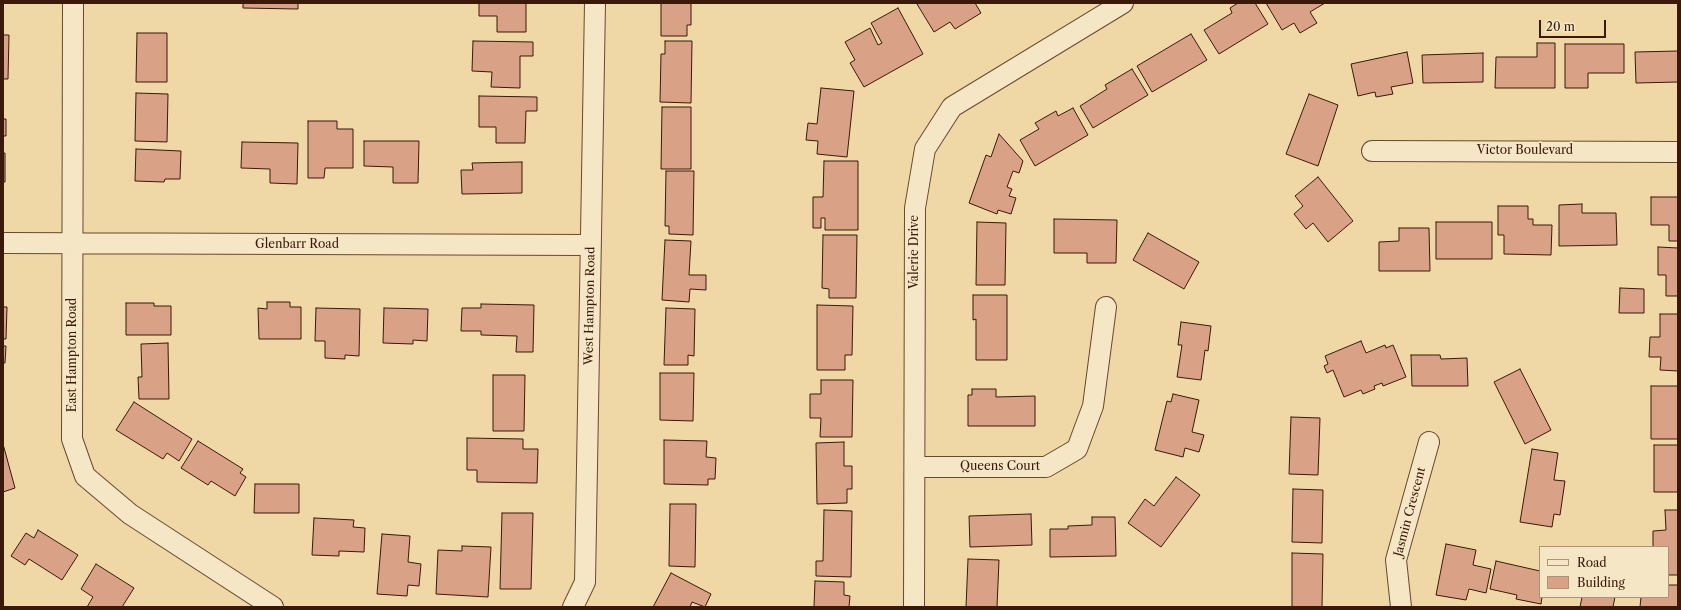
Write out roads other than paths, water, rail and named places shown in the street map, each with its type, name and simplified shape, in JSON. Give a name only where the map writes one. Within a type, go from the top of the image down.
[{"type":"street","name":"East Hampton Road","points":[[73,3],[72,439],[86,476],[130,514],[273,607]]},
{"type":"street","name":"West Hampton Road","points":[[573,607],[585,582],[595,3]]},
{"type":"street","name":"Valerie Drive","points":[[914,607],[915,208],[925,150],[952,107],[1124,3]]},
{"type":"street","name":"Victor Boulevard","points":[[1372,151],[1678,152]]},
{"type":"street","name":"Glenbarr Road","points":[[3,243],[73,245],[591,245]]},
{"type":"street","name":"Queens Court","points":[[915,467],[1046,467],[1078,449],[1093,406],[1106,307]]},
{"type":"street","name":"Jasmin Crescent","points":[[1401,607],[1396,560],[1429,442]]}]
